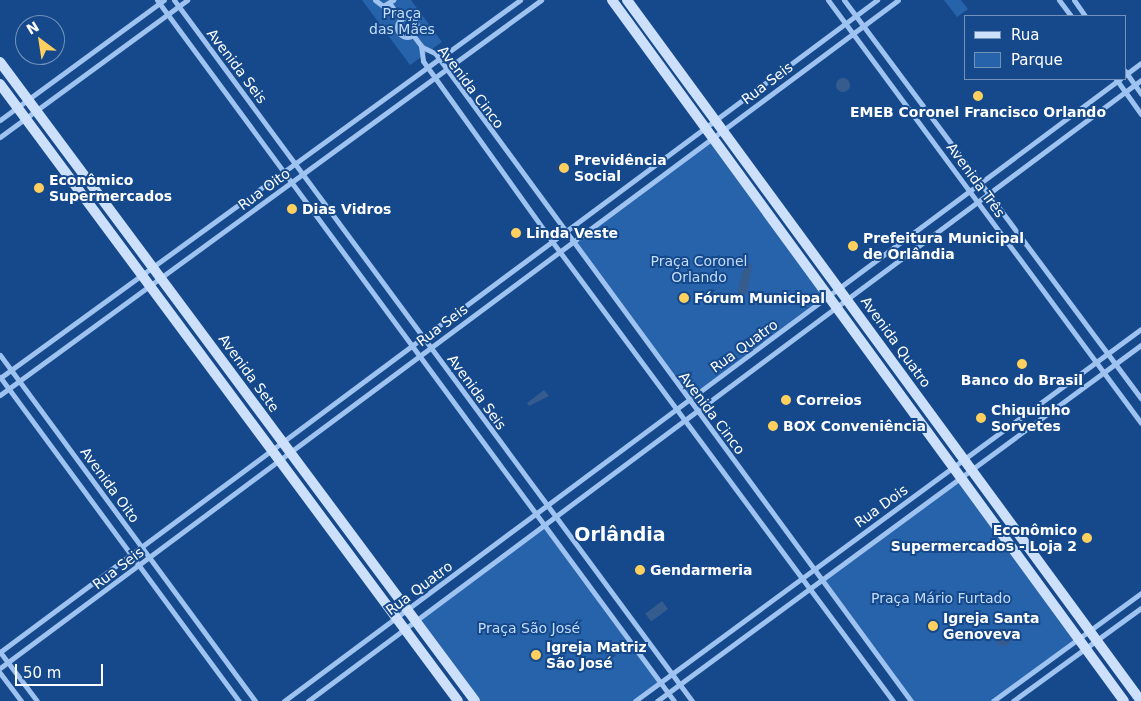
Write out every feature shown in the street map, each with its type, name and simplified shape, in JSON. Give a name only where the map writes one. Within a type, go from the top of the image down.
[{"type":"street","name":"Avenida Seis","points":[[174,0],[692,701]]},
{"type":"street","points":[[0,137],[187,0]]},
{"type":"street","points":[[375,0],[380,6],[392,2],[401,19],[398,32],[403,36],[413,35]]},
{"type":"street","name":"Rua Oito","points":[[0,377],[284,173],[520,0]]},
{"type":"street","name":"Rua Oito","points":[[0,395],[541,0]]},
{"type":"street","name":"Avenida Quatro","points":[[612,0],[710,139],[828,297],[1077,640],[1124,701]]},
{"type":"street","name":"Avenida Quatro","points":[[628,0],[722,131],[1141,701]]},
{"type":"street","name":"Avenida Três","points":[[828,0],[1141,423]]},
{"type":"street","name":"Avenida Três","points":[[844,0],[1141,398]]},
{"type":"street","name":"Rua Seis","points":[[0,652],[284,443],[551,240],[877,0]]},
{"type":"street","name":"Rua Seis","points":[[0,668],[898,0]]},
{"type":"street","points":[[1059,0],[1069,15]]},
{"type":"street","points":[[1074,0],[1084,15]]},
{"type":"street","name":"Avenida Seis","points":[[160,1],[167,14],[291,183],[674,701]]},
{"type":"street","points":[[0,120],[160,1]]},
{"type":"street","points":[[401,19],[410,17],[415,20],[417,26],[413,35]]},
{"type":"street","points":[[413,35],[421,46]]},
{"type":"street","name":"Avenida Cinco","points":[[421,46],[439,59],[696,412],[911,701]]},
{"type":"street","name":"Avenida Cinco","points":[[421,46],[428,67],[435,78],[551,240],[893,701]]},
{"type":"street","name":"Avenida Sete","points":[[0,62],[475,701]]},
{"type":"street","points":[[1126,72],[1141,63]]},
{"type":"street","points":[[1126,74],[1141,94]]},
{"type":"street","name":"Rua Quatro","points":[[284,701],[408,611],[688,400],[981,185],[1117,80]]},
{"type":"street","points":[[1119,80],[1141,114]]},
{"type":"street","name":"Rua Quatro","points":[[308,701],[1141,80]]},
{"type":"street","name":"Avenida Sete","points":[[0,84],[458,701]]},
{"type":"street","name":"Rua Dois","points":[[635,701],[1141,329]]},
{"type":"street","name":"Rua Dois","points":[[658,701],[1141,345]]},
{"type":"street","name":"Avenida Oito","points":[[0,354],[255,701]]},
{"type":"street","name":"Avenida Oito","points":[[0,377],[239,701]]},
{"type":"street","points":[[993,701],[1141,593]]},
{"type":"street","points":[[1013,701],[1141,608]]},
{"type":"street","points":[[0,652],[37,701]]},
{"type":"street","points":[[0,673],[21,701]]},
{"type":"green space","name":"Praça das Mães","points":[[362,0],[411,0],[442,42],[410,65]]},
{"type":"green space","points":[[944,0],[961,0],[968,9],[957,17]]},
{"type":"green space","name":"Praça Coronel Orlando","points":[[711,139],[830,296],[691,401],[572,244]]},
{"type":"green space","name":"Praça Mário Furtado","points":[[960,479],[1077,640],[992,701],[912,701],[822,580]]},
{"type":"green space","name":"Praça São José","points":[[543,526],[660,682],[635,701],[475,701],[416,621]]},
{"type":"shaded area","points":[[843,78],[848,80],[850,85],[848,90],[843,92],[838,90],[836,85],[838,80]]},
{"type":"shaded area","points":[[752,264],[747,293],[741,297],[738,292],[742,272],[747,265]]},
{"type":"shaded area","points":[[544,390],[549,396],[529,406],[527,403]]},
{"type":"shaded area","points":[[662,601],[668,609],[651,622],[645,614]]},
{"type":"shaded area","points":[[1003,628],[1009,631],[1012,637],[1009,643],[1003,646],[997,643],[994,637],[997,631]]},
{"type":"place","name":"EMEB Coronel Francisco Orlando","points":[[978,96]]},
{"type":"place","name":"Previdência Social","points":[[564,168]]},
{"type":"place","name":"Econômico Supermercados","points":[[39,188]]},
{"type":"place","name":"Dias Vidros","points":[[292,209]]},
{"type":"place","name":"Linda Veste","points":[[516,233]]},
{"type":"place","name":"Prefeitura Municipal de Orlândia","points":[[853,246]]},
{"type":"place","name":"Fórum Municipal","points":[[684,298]]},
{"type":"place","name":"Banco do Brasil","points":[[1022,364]]},
{"type":"place","name":"Correios","points":[[786,400]]},
{"type":"place","name":"Chiquinho Sorvetes","points":[[981,418]]},
{"type":"place","name":"BOX Conveniência","points":[[773,426]]},
{"type":"place","name":"Econômico Supermercados - Loja 2","points":[[1087,538]]},
{"type":"place","name":"Gendarmeria","points":[[640,570]]},
{"type":"place","name":"Igreja Santa Genoveva","points":[[933,626]]},
{"type":"place","name":"Igreja Matriz São José","points":[[536,655]]},
{"type":"district","name":"Orlândia","points":[[620,535]]}]
